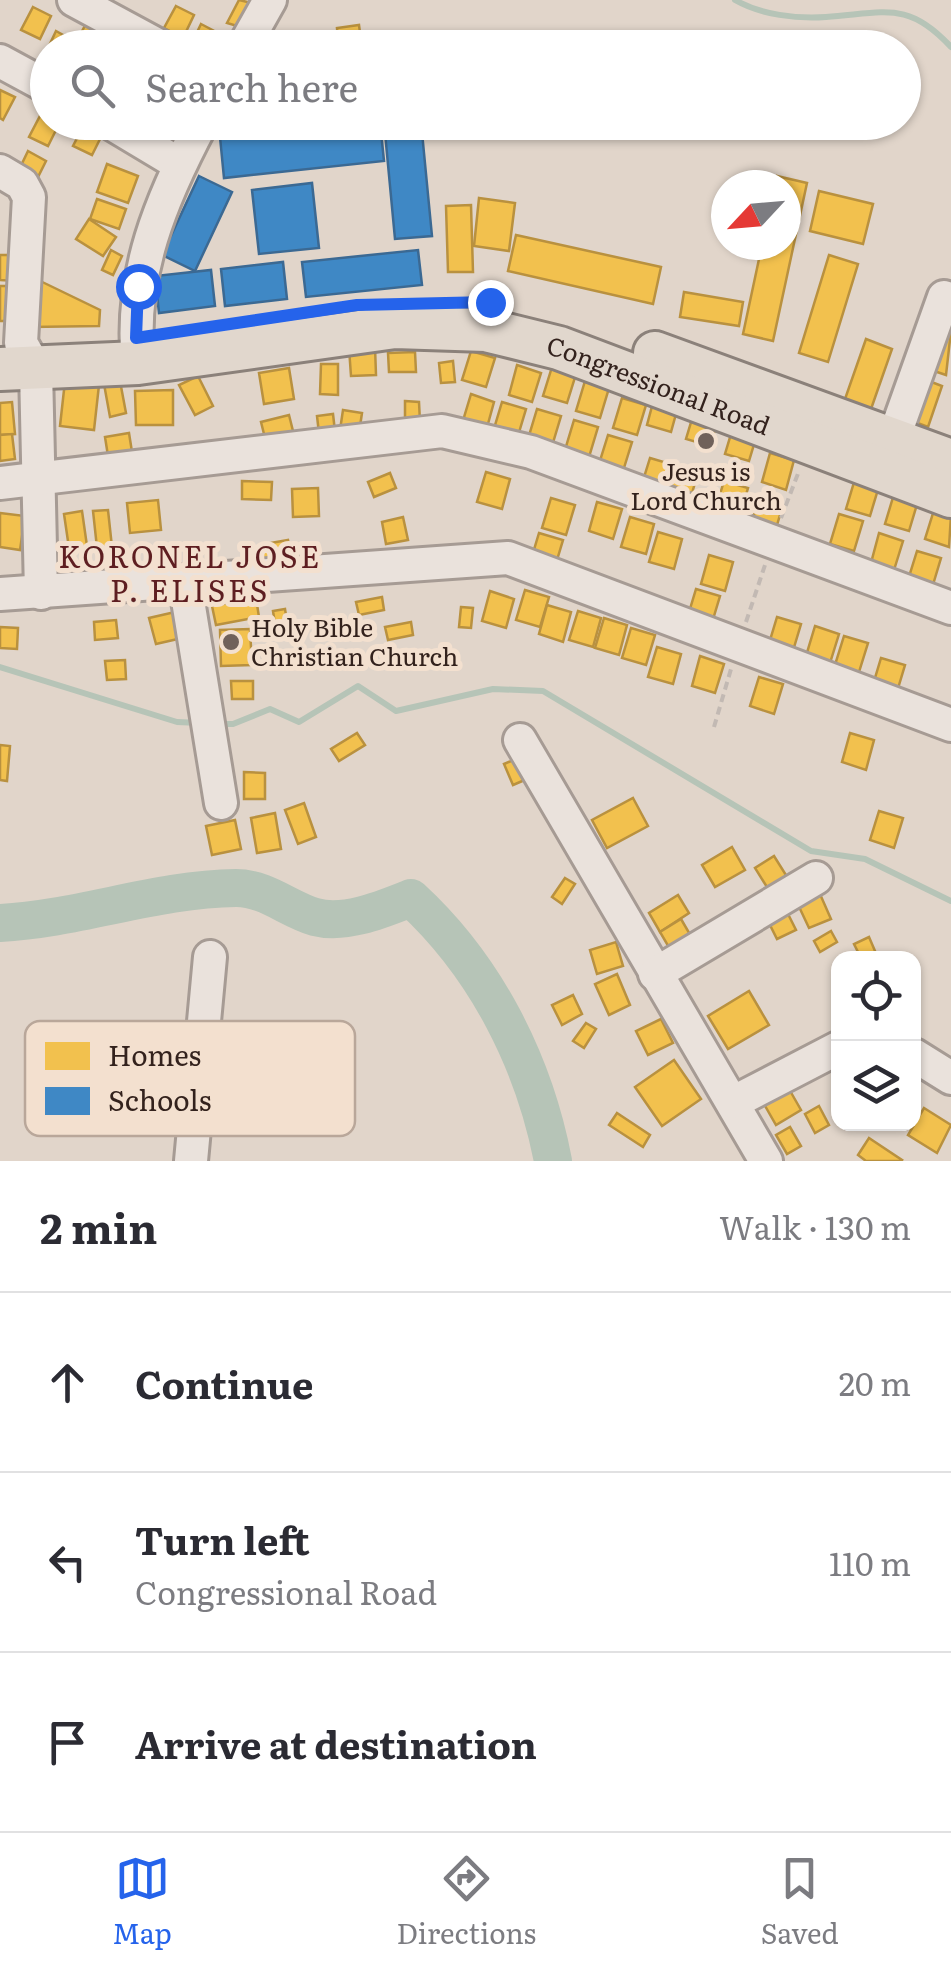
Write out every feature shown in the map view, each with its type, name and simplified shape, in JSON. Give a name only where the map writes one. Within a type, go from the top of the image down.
[{"type":"main road","name":"Congressional Road","points":[[137,350],[357,305],[490,302],[532,310],[951,461]]},
{"type":"main road","name":"Congressional Road","points":[[14,356],[137,350],[395,327],[486,330],[559,348],[951,496]]},
{"type":"street","points":[[74,0],[130,30]]},
{"type":"street","points":[[253,30],[270,0]]},
{"type":"street","points":[[0,61],[30,77]]},
{"type":"street","points":[[139,140],[179,164]]},
{"type":"street","points":[[137,350],[143,267],[158,210],[192,140]]},
{"type":"street","points":[[0,172],[22,184],[29,197],[14,356],[37,481],[41,593]]},
{"type":"street","points":[[893,440],[944,297]]},
{"type":"street","points":[[0,484],[442,431],[531,452],[951,608]]},
{"type":"street","points":[[0,594],[508,558],[740,642],[951,725]]},
{"type":"street","points":[[185,582],[221,803]]},
{"type":"street","points":[[520,740],[766,1161]]},
{"type":"street","points":[[655,974],[816,878]]},
{"type":"street","points":[[204,1021],[210,958]]},
{"type":"street","points":[[734,1102],[831,1052]]},
{"type":"street","points":[[921,1059],[951,1078]]},
{"type":"street","points":[[191,1161],[193,1136]]},
{"type":"path","points":[[714,727],[801,466]]},
{"type":"building: Homes","points":[[239,0],[256,4],[244,28],[227,23]]},
{"type":"building: Homes","points":[[176,6],[194,15],[187,30],[164,28]]},
{"type":"building: Homes","points":[[33,7],[51,16],[44,30],[30,30],[30,34],[21,30]]},
{"type":"building: Homes","points":[[90,16],[108,26],[106,30],[83,30]]},
{"type":"building: Homes","points":[[359,25],[360,30],[337,30]]},
{"type":"building: Homes","points":[[0,90],[15,97],[3,120],[0,118]]},
{"type":"building: Homes","points":[[76,140],[100,140],[92,155],[73,146]]},
{"type":"building: Homes","points":[[28,151],[46,161],[35,183],[17,174]]},
{"type":"building: Homes","points":[[107,164],[138,176],[128,203],[97,192]]},
{"type":"building: Homes","points":[[801,182],[807,183],[801,211]]},
{"type":"building: Homes","points":[[819,191],[873,204],[863,244],[810,231]]},
{"type":"building: Homes","points":[[479,198],[515,203],[509,251],[474,246]]},
{"type":"building: Homes","points":[[97,199],[126,209],[119,229],[90,219]]},
{"type":"building: Homes","points":[[471,205],[473,272],[448,272],[446,206]]},
{"type":"building: Homes","points":[[89,219],[116,237],[103,256],[76,239]]},
{"type":"building: Homes","points":[[516,235],[661,267],[653,304],[508,271]]},
{"type":"building: Homes","points":[[111,250],[122,256],[113,275],[102,270]]},
{"type":"building: Homes","points":[[0,255],[16,255],[15,281],[0,280]]},
{"type":"building: Homes","points":[[829,255],[858,264],[828,362],[799,353]]},
{"type":"building: Homes","points":[[759,260],[790,260],[773,341],[743,334]]},
{"type":"building: Homes","points":[[34,278],[100,310],[99,326],[30,327]]},
{"type":"building: Homes","points":[[0,286],[15,286],[15,321],[0,321]]},
{"type":"building: Homes","points":[[684,292],[743,302],[739,326],[680,317]]},
{"type":"building: Homes","points":[[939,327],[951,331],[946,375],[925,368]]},
{"type":"building: Homes","points":[[866,339],[892,349],[871,409],[845,399]]},
{"type":"building: Homes","points":[[375,347],[376,375],[351,376],[349,348]]},
{"type":"building: Homes","points":[[471,351],[495,358],[486,387],[462,380]]},
{"type":"building: Homes","points":[[415,352],[416,372],[389,372],[388,353]]},
{"type":"building: Homes","points":[[453,361],[455,382],[441,383],[439,363]]},
{"type":"building: Homes","points":[[321,364],[338,364],[338,395],[320,394]]},
{"type":"building: Homes","points":[[517,365],[541,373],[532,402],[509,395]]},
{"type":"building: Homes","points":[[552,367],[576,374],[567,403],[543,396]]},
{"type":"building: Homes","points":[[289,368],[294,399],[264,404],[259,373]]},
{"type":"building: Homes","points":[[198,376],[213,406],[195,415],[179,385]]},
{"type":"building: Homes","points":[[921,378],[942,386],[928,427],[907,419]]},
{"type":"building: Homes","points":[[65,381],[99,385],[94,430],[60,426]]},
{"type":"building: Homes","points":[[120,381],[126,413],[110,417],[104,384]]},
{"type":"building: Homes","points":[[585,381],[609,388],[600,418],[576,411]]},
{"type":"building: Homes","points":[[173,390],[173,425],[136,425],[135,391]]},
{"type":"building: Homes","points":[[471,394],[494,402],[486,431],[462,424]]},
{"type":"building: Homes","points":[[655,395],[679,403],[671,432],[647,425]]},
{"type":"building: Homes","points":[[622,398],[646,405],[637,435],[613,428]]},
{"type":"building: Homes","points":[[405,401],[419,402],[420,422],[405,422]]},
{"type":"building: Homes","points":[[12,402],[15,434],[0,435],[0,403]]},
{"type":"building: Homes","points":[[502,402],[526,409],[517,439],[493,432]]},
{"type":"building: Homes","points":[[537,409],[561,416],[552,446],[528,439]]},
{"type":"building: Homes","points":[[695,409],[719,416],[710,446],[686,439]]},
{"type":"building: Homes","points":[[343,410],[362,413],[359,433],[340,430]]},
{"type":"building: Homes","points":[[333,414],[336,440],[320,442],[317,416]]},
{"type":"building: Homes","points":[[289,415],[294,435],[266,442],[261,422]]},
{"type":"building: Homes","points":[[574,420],[598,427],[589,457],[565,450]]},
{"type":"building: Homes","points":[[734,424],[758,431],[749,461],[725,454]]},
{"type":"building: Homes","points":[[129,433],[132,452],[108,456],[105,437]]},
{"type":"building: Homes","points":[[12,434],[15,459],[0,461],[0,435]]},
{"type":"building: Homes","points":[[608,435],[632,442],[623,471],[599,464]]},
{"type":"building: Homes","points":[[770,453],[794,460],[786,490],[762,482]]},
{"type":"building: Homes","points":[[650,458],[674,465],[665,495],[641,487]]},
{"type":"building: Homes","points":[[674,466],[698,473],[689,503],[665,495]]},
{"type":"building: Homes","points":[[486,472],[510,479],[502,509],[477,502]]},
{"type":"building: Homes","points":[[390,473],[396,488],[374,497],[368,482]]},
{"type":"building: Homes","points":[[855,479],[879,486],[870,516],[846,509]]},
{"type":"building: Homes","points":[[242,481],[272,482],[271,500],[242,499]]},
{"type":"building: Homes","points":[[724,481],[748,488],[739,518],[715,511]]},
{"type":"building: Homes","points":[[318,488],[319,516],[293,517],[292,489]]},
{"type":"building: Homes","points":[[894,494],[918,501],[909,531],[885,524]]},
{"type":"building: Homes","points":[[551,498],[575,505],[566,535],[542,528]]},
{"type":"building: Homes","points":[[759,498],[783,505],[774,535],[750,527]]},
{"type":"building: Homes","points":[[158,500],[161,530],[130,533],[127,503]]},
{"type":"building: Homes","points":[[597,502],[622,509],[613,539],[589,531]]},
{"type":"building: Homes","points":[[108,510],[112,547],[97,548],[93,511]]},
{"type":"building: Homes","points":[[934,510],[951,515],[949,547],[925,539]]},
{"type":"building: Homes","points":[[82,511],[87,546],[69,548],[64,514]]},
{"type":"building: Homes","points":[[0,513],[25,516],[20,550],[0,547]]},
{"type":"building: Homes","points":[[839,514],[863,521],[854,551],[830,544]]},
{"type":"building: Homes","points":[[403,517],[408,540],[386,544],[382,522]]},
{"type":"building: Homes","points":[[630,517],[654,524],[646,554],[621,547]]},
{"type":"building: Homes","points":[[658,532],[682,539],[674,569],[649,562]]},
{"type":"building: Homes","points":[[539,533],[563,540],[554,570],[530,563]]},
{"type":"building: Homes","points":[[879,533],[903,541],[894,570],[871,563]]},
{"type":"building: Homes","points":[[288,540],[292,561],[262,566],[259,545]]},
{"type":"building: Homes","points":[[917,551],[941,558],[932,588],[908,580]]},
{"type":"building: Homes","points":[[709,555],[733,562],[725,591],[701,584]]},
{"type":"building: Homes","points":[[696,589],[720,596],[711,626],[687,619]]},
{"type":"building: Homes","points":[[525,590],[549,597],[540,627],[516,620]]},
{"type":"building: Homes","points":[[490,591],[514,599],[506,628],[482,621]]},
{"type":"building: Homes","points":[[382,597],[384,610],[359,615],[356,602]]},
{"type":"building: Homes","points":[[256,598],[259,617],[216,625],[212,606]]},
{"type":"building: Homes","points":[[547,605],[571,612],[563,642],[539,634]]},
{"type":"building: Homes","points":[[461,607],[473,608],[471,628],[459,627]]},
{"type":"building: Homes","points":[[285,609],[287,622],[275,624],[273,611]]},
{"type":"building: Homes","points":[[578,611],[601,618],[593,647],[569,640]]},
{"type":"building: Homes","points":[[175,612],[182,638],[156,644],[149,618]]},
{"type":"building: Homes","points":[[777,617],[801,624],[792,654],[768,647]]},
{"type":"building: Homes","points":[[604,618],[627,625],[619,655],[595,648]]},
{"type":"building: Homes","points":[[116,620],[118,638],[95,640],[94,622]]},
{"type":"building: Homes","points":[[411,622],[413,635],[388,640],[385,627]]},
{"type":"building: Homes","points":[[815,626],[839,634],[830,663],[806,656]]},
{"type":"building: Homes","points":[[0,627],[18,628],[17,649],[0,648]]},
{"type":"building: Homes","points":[[631,628],[655,635],[646,665],[622,658]]},
{"type":"building: Homes","points":[[250,629],[252,665],[221,666],[220,630]]},
{"type":"building: Homes","points":[[844,636],[868,643],[859,672],[835,665]]},
{"type":"building: Homes","points":[[657,647],[681,654],[673,684],[648,677]]},
{"type":"building: Homes","points":[[700,656],[724,664],[715,693],[692,686]]},
{"type":"building: Homes","points":[[881,658],[905,665],[896,695],[872,688]]},
{"type":"building: Homes","points":[[125,660],[126,679],[107,680],[105,661]]},
{"type":"building: Homes","points":[[759,677],[783,684],[774,714],[750,706]]},
{"type":"building: Homes","points":[[231,681],[253,681],[253,699],[232,699]]},
{"type":"building: Homes","points":[[357,733],[365,745],[339,761],[331,749]]},
{"type":"building: Homes","points":[[850,733],[874,740],[866,770],[842,762]]},
{"type":"building: Homes","points":[[0,745],[10,746],[7,781],[0,780]]},
{"type":"building: Homes","points":[[518,758],[527,779],[513,785],[504,764]]},
{"type":"building: Homes","points":[[244,772],[265,773],[265,799],[244,799]]},
{"type":"building: Homes","points":[[633,798],[648,826],[607,848],[592,820]]},
{"type":"building: Homes","points":[[304,803],[316,837],[298,844],[285,810]]},
{"type":"building: Homes","points":[[879,811],[903,818],[894,848],[870,840]]},
{"type":"building: Homes","points":[[275,813],[281,849],[257,853],[251,818]]},
{"type":"building: Homes","points":[[235,820],[241,849],[212,855],[206,826]]},
{"type":"building: Homes","points":[[732,847],[745,870],[715,887],[702,865]]},
{"type":"building: Homes","points":[[774,856],[791,883],[772,895],[755,868]]},
{"type":"building: Homes","points":[[565,878],[575,884],[562,904],[552,897]]},
{"type":"building: Homes","points":[[816,885],[831,919],[809,928],[794,896]]},
{"type":"building: Homes","points":[[678,895],[689,913],[660,932],[649,913]]},
{"type":"building: Homes","points":[[784,906],[796,930],[777,939],[765,915]]},
{"type":"building: Homes","points":[[681,919],[695,943],[674,956],[660,932]]},
{"type":"building: Homes","points":[[831,931],[837,942],[820,952],[814,941]]},
{"type":"building: Homes","points":[[869,937],[875,951],[858,951],[854,944]]},
{"type":"building: Homes","points":[[616,942],[623,966],[597,974],[590,950]]},
{"type":"building: Homes","points":[[617,974],[630,1005],[609,1015],[595,984]]},
{"type":"building: Homes","points":[[749,991],[769,1025],[728,1049],[708,1016]]},
{"type":"building: Homes","points":[[573,995],[582,1014],[562,1025],[552,1005]]},
{"type":"building: Homes","points":[[661,1019],[673,1043],[648,1055],[636,1031]]},
{"type":"building: Homes","points":[[586,1023],[596,1029],[584,1048],[573,1041]]},
{"type":"building: Homes","points":[[674,1060],[701,1099],[662,1126],[635,1087]]},
{"type":"building: Homes","points":[[789,1089],[801,1110],[776,1125],[764,1104]]},
{"type":"building: Homes","points":[[819,1106],[829,1125],[815,1133],[805,1114]]},
{"type":"building: Homes","points":[[924,1108],[951,1125],[937,1153],[908,1135],[910,1131],[921,1131]]},
{"type":"building: Homes","points":[[617,1113],[650,1135],[643,1147],[609,1125]]},
{"type":"building: Homes","points":[[790,1127],[801,1146],[787,1154],[776,1135]]},
{"type":"building: Homes","points":[[869,1138],[902,1160],[866,1161],[858,1155]]},
{"type":"building: Schools","points":[[220,140],[382,140],[384,161],[224,178]]},
{"type":"building: Schools","points":[[386,140],[423,140],[432,236],[395,239]]},
{"type":"building: Schools","points":[[199,176],[232,192],[195,271],[162,255]]},
{"type":"building: Schools","points":[[312,183],[319,248],[259,254],[252,190]]},
{"type":"building: Schools","points":[[418,250],[422,285],[306,297],[302,262]]},
{"type":"building: Schools","points":[[283,262],[287,299],[225,306],[221,269]]},
{"type":"building: Schools","points":[[211,270],[215,306],[159,313],[155,276]]},
{"type":"waterway","points":[[735,0],[791,16],[880,12],[908,16],[936,32],[951,47]]},
{"type":"waterway","points":[[0,667],[177,722],[200,723]]},
{"type":"waterway","points":[[217,724],[233,724],[270,709],[299,722],[358,686],[396,711],[493,689],[543,691],[811,851],[865,859],[951,901]]},
{"type":"waterway","points":[[0,923],[147,898],[236,888],[257,891],[327,919],[364,915],[411,898],[462,954],[503,1018],[533,1088],[553,1161]]},
{"type":"place","name":"Jesus is Lord Church","points":[[706,441]]},
{"type":"place","name":"Holy Bible Christian Church","points":[[231,642]]},
{"type":"district","name":"KORONEL JOSE P. ELISES","points":[[190,575]]},
{"type":"route","points":[[138,286],[136,338],[357,305],[490,302]]}]
